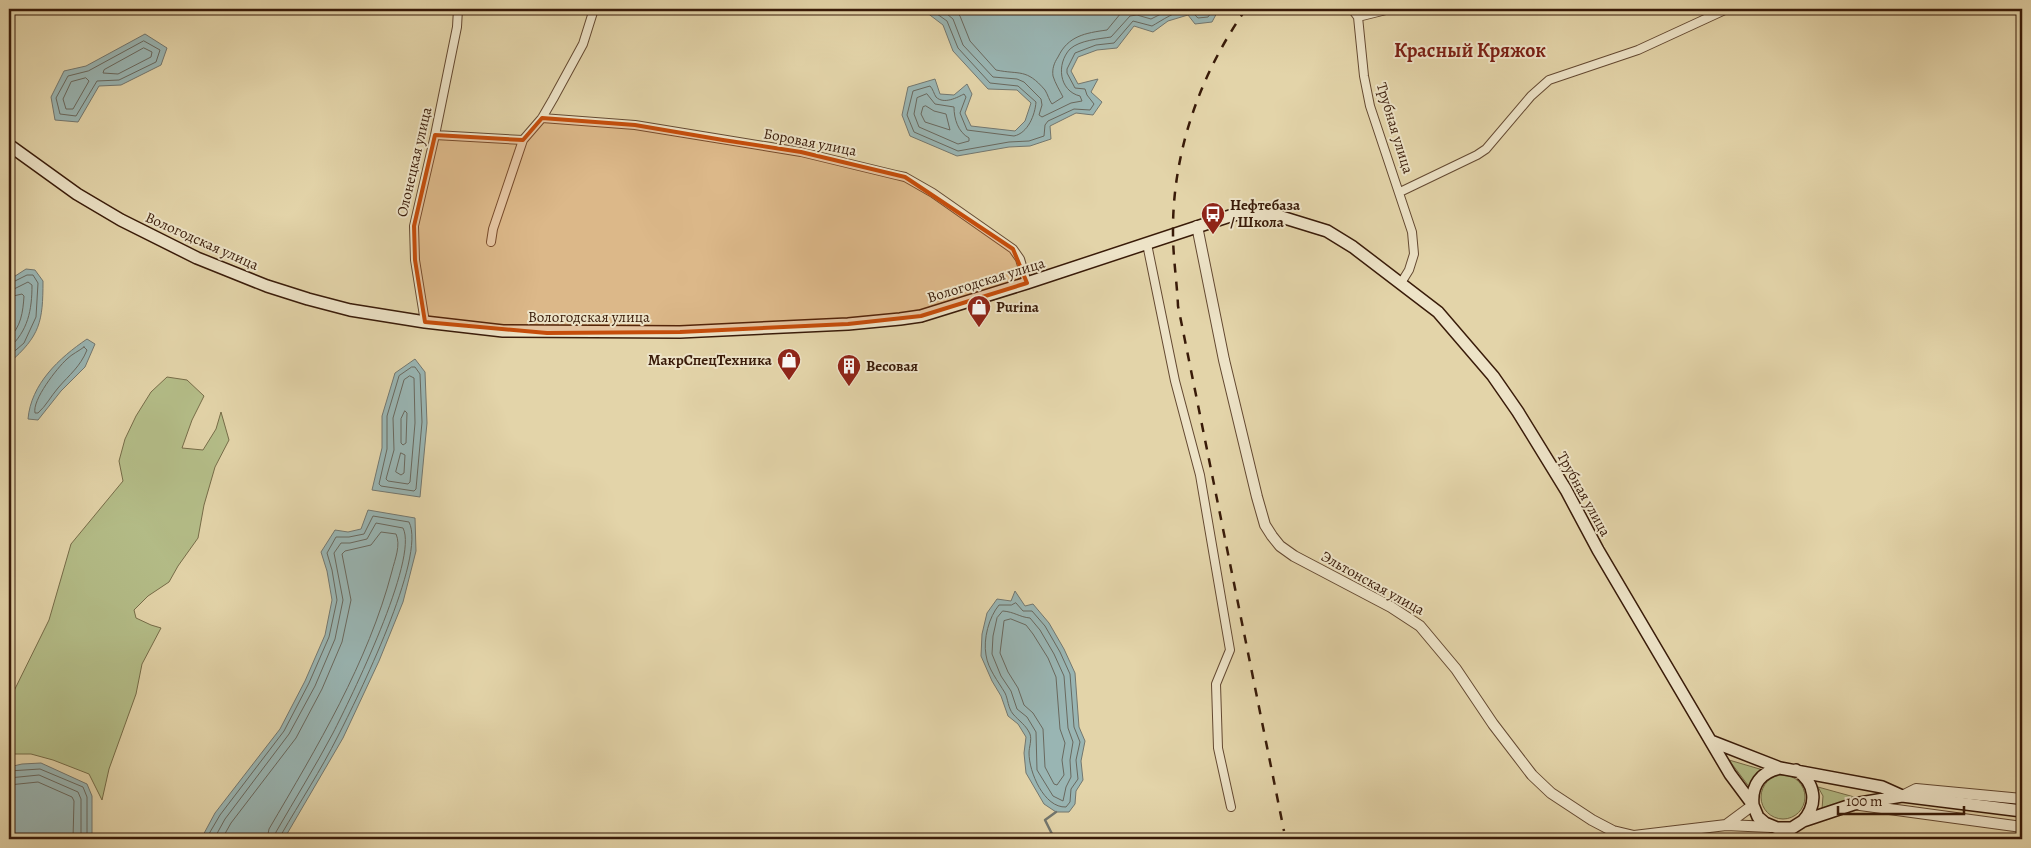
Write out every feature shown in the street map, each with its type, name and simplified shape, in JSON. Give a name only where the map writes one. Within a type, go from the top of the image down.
[{"type":"main road","name":"Вологодская улица","points":[[9,145],[77,194],[121,220],[197,258],[267,286],[350,310],[487,330],[547,333],[680,332],[848,324],[921,316],[1027,284],[1197,226]]},
{"type":"main road","name":"Трубная улица","points":[[1197,226],[1218,218],[1244,213],[1284,217],[1313,225],[1340,238],[1438,312],[1493,376],[1518,412],[1566,490],[1598,550],[1730,774],[1753,805]]},
{"type":"main road","points":[[1711,741],[1780,768],[1882,787],[1902,796]]},
{"type":"main road","points":[[1780,768],[1766,772],[1760,778],[1753,791],[1753,805],[1758,817],[1771,827],[1792,828],[1803,822],[1854,804],[1902,796],[2022,810]]},
{"type":"main road","points":[[1796,770],[1807,779],[1813,792],[1811,810],[1803,822]]},
{"type":"street","name":"Олонецкая улица","points":[[425,322],[415,260],[414,226],[435,136],[457,27],[458,9]]},
{"type":"street","points":[[491,242],[493,229],[523,140],[542,118],[582,44],[594,9]]},
{"type":"street","points":[[1352,9],[1358,17],[1390,9]]},
{"type":"street","points":[[1400,192],[1486,149],[1535,91],[1549,80],[1638,50],[1727,9]]},
{"type":"street","name":"Трубная улица","points":[[1358,17],[1367,92],[1414,240],[1414,254],[1409,270],[1401,283]]},
{"type":"street","name":"Боровая улица","points":[[542,118],[635,126],[801,152],[905,177],[933,193],[1013,249],[1020,259],[1027,284]]},
{"type":"street","points":[[435,136],[523,140]]},
{"type":"street","name":"Эльтонская улица","points":[[1197,226],[1246,458],[1265,525],[1280,546],[1302,560],[1391,607],[1420,626],[1456,669],[1493,724],[1532,775],[1551,793],[1592,820],[1613,831],[1634,836],[1726,825],[1771,827]]},
{"type":"street","points":[[1147,244],[1175,381],[1200,475],[1230,650],[1216,684],[1218,748],[1231,807]]},
{"type":"street","points":[[1902,796],[1916,789],[2022,799]]},
{"type":"street","points":[[1854,804],[2022,827]]},
{"type":"street","points":[[1726,825],[1753,805]]},
{"type":"highlighted area","points":[[542,118],[635,125],[801,152],[905,177],[1013,249],[1027,283],[921,316],[848,324],[680,332],[547,333],[425,322],[415,260],[414,226],[435,135],[523,140]]},
{"type":"green space","points":[[167,377],[187,380],[204,396],[192,420],[182,448],[203,450],[216,429],[221,412],[229,440],[215,467],[204,505],[198,538],[169,582],[148,596],[134,610],[136,618],[161,628],[142,664],[136,694],[109,769],[102,800],[89,774],[31,754],[9,754],[9,701],[49,620],[71,544],[123,481],[119,461],[125,439],[136,416],[151,392]]},
{"type":"green space","points":[[1729,760],[1763,770],[1750,788]]},
{"type":"green space","points":[[1787,775],[1799,781],[1804,788],[1804,806],[1799,813],[1792,818],[1779,819],[1771,816],[1764,809],[1761,793],[1764,785],[1771,778]]},
{"type":"green space","points":[[1818,787],[1858,798],[1822,809],[1823,796]]},
{"type":"water","points":[[922,9],[1219,9],[1212,22],[1195,24],[1188,15],[1168,21],[1153,32],[1134,26],[1117,48],[1097,50],[1078,57],[1071,71],[1078,84],[1098,79],[1091,92],[1102,102],[1093,115],[1076,113],[1050,126],[1051,139],[1030,146],[1009,147],[957,156],[910,136],[902,115],[908,87],[935,79],[940,94],[954,95],[967,84],[972,94],[965,113],[971,126],[1015,131],[1025,121],[1031,103],[1017,90],[988,89],[953,51],[943,25]]},
{"type":"water","points":[[145,34],[167,48],[161,65],[121,85],[99,86],[78,122],[55,120],[51,97],[64,71],[86,66]]},
{"type":"water","points":[[26,269],[35,270],[43,281],[42,307],[38,327],[33,336],[9,363],[9,280]]},
{"type":"water","points":[[87,339],[95,344],[85,367],[61,391],[38,420],[28,419],[30,406],[35,394],[48,373],[66,355]]},
{"type":"water","points":[[415,359],[425,372],[427,423],[420,497],[372,490],[382,448],[382,416],[395,373]]},
{"type":"water","points":[[368,510],[415,518],[416,551],[403,602],[379,661],[343,738],[284,839],[201,839],[215,813],[280,729],[305,681],[325,635],[332,600],[327,571],[321,552],[335,530],[348,532],[361,529]]},
{"type":"water","points":[[1015,591],[1025,606],[1033,604],[1049,623],[1075,673],[1079,727],[1085,741],[1081,761],[1083,780],[1076,791],[1075,804],[1069,812],[1056,812],[1044,804],[1026,773],[1024,753],[1026,737],[1018,724],[1008,716],[1001,696],[981,656],[982,634],[987,613],[997,599],[1011,601]]},
{"type":"water","points":[[41,763],[87,784],[92,796],[92,839],[9,839],[9,767]]},
{"type":"waterway","points":[[1053,839],[1045,820],[1056,812]]},
{"type":"railway","points":[[1246,9],[1215,60],[1202,87],[1192,116],[1178,174],[1174,204],[1173,243],[1178,306],[1284,831]]},
{"type":"place","name":"Нефтебаза / Школа","points":[[1213,235]]},
{"type":"place","name":"Purina","points":[[979,328]]},
{"type":"place","name":"МакрСпецТехника","points":[[789,381]]},
{"type":"place","name":"Весовая","points":[[849,387]]},
{"type":"district","name":"Красный Кряжок","points":[[1470,50]]}]
